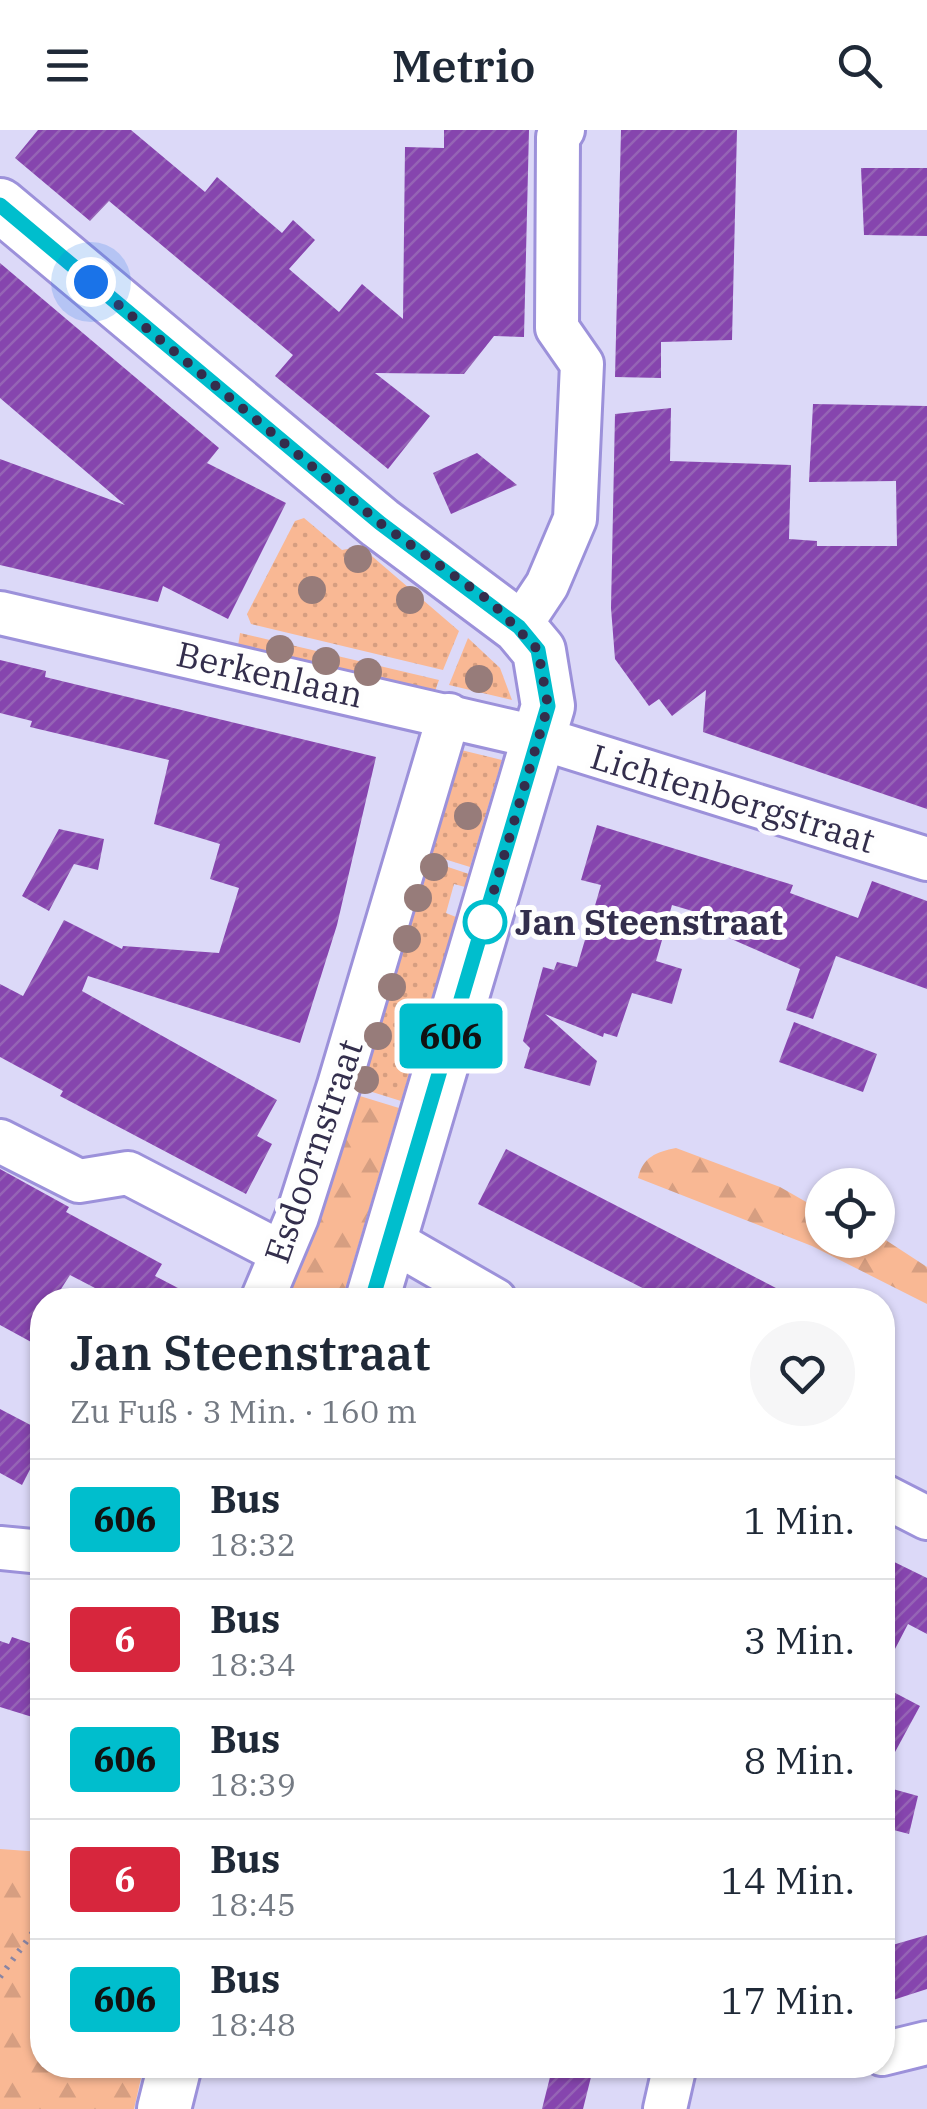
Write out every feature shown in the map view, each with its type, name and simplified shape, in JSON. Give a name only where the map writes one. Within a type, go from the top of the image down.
[{"type":"street","points":[[519,627],[547,585],[575,518],[582,364],[557,328],[558,137],[563,130]]},
{"type":"street","points":[[0,206],[367,512],[519,627],[538,650],[547,679],[548,706],[540,738],[375,1288]]},
{"type":"street","name":"Berkenlaan","points":[[0,612],[540,738]]},
{"type":"street","name":"Esdoornstraat","points":[[266,1288],[297,1217],[339,1086],[449,715]]},
{"type":"street","name":"Lichtenbergstraat","points":[[540,738],[927,858]]},
{"type":"street","points":[[0,1141],[79,1181],[128,1173],[280,1252]]},
{"type":"street","points":[[389,1240],[474,1288]]},
{"type":"street","points":[[895,1502],[927,1518]]},
{"type":"street","points":[[0,1548],[30,1551]]},
{"type":"street","points":[[895,2051],[927,2042]]},
{"type":"street","points":[[164,2109],[172,2078]]},
{"type":"street","points":[[665,2109],[672,2078]]},
{"type":"path","points":[[0,1977],[30,1936]]},
{"type":"green space","points":[[304,518],[342,550],[358,547],[366,551],[459,631],[443,670],[251,624],[247,614],[295,521]]},
{"type":"green space","points":[[240,633],[439,680],[434,694],[238,646]]},
{"type":"green space","points":[[468,638],[500,668],[512,700],[449,685]]},
{"type":"green space","points":[[457,749],[502,760],[470,867],[425,853]]},
{"type":"green space","points":[[430,861],[469,874],[465,887],[454,884],[446,913],[456,917],[401,1101],[353,1086],[416,884],[423,886]]},
{"type":"green space","points":[[350,1093],[399,1108],[346,1288],[278,1288]]},
{"type":"green space","points":[[676,1148],[780,1187],[805,1201],[805,1243],[638,1178],[643,1165],[662,1151]]},
{"type":"green space","points":[[895,1246],[927,1267],[927,1304],[836,1258],[895,1258]]},
{"type":"green space","points":[[0,1849],[30,1851],[30,2078],[141,2078],[134,2109],[0,2109]]},
{"type":"building","points":[[38,130],[131,130],[205,192],[217,177],[282,233],[293,220],[315,240],[289,269],[339,312],[362,284],[403,319],[405,147],[444,148],[444,130],[529,130],[524,337],[494,336],[464,374],[375,373],[430,416],[388,469],[275,376],[293,355],[109,201],[90,221],[15,158]]},
{"type":"building","points":[[621,130],[737,130],[732,340],[661,342],[661,378],[615,377]]},
{"type":"building","points":[[861,168],[927,168],[927,236],[864,235]]},
{"type":"building","points":[[0,263],[219,448],[207,463],[286,503],[228,619],[163,586],[158,602],[0,565],[0,459],[125,505],[0,398]]},
{"type":"building","points":[[813,404],[927,406],[927,809],[703,732],[706,690],[672,716],[659,699],[649,706],[615,659],[611,608],[615,414],[671,408],[670,461],[791,465],[789,539],[817,541],[817,546],[897,546],[896,481],[809,482]]},
{"type":"building","points":[[477,453],[517,485],[451,514],[433,473]]},
{"type":"building","points":[[0,660],[46,671],[45,677],[376,757],[337,925],[300,1043],[88,976],[82,991],[277,1100],[257,1136],[272,1144],[246,1194],[60,1096],[63,1091],[0,1057],[0,984],[23,996],[64,920],[122,949],[123,946],[219,953],[239,888],[210,879],[220,844],[154,824],[169,760],[30,727],[32,721],[0,713]]},
{"type":"building","points":[[597,825],[793,885],[790,893],[858,918],[872,881],[927,901],[927,989],[836,956],[813,1019],[786,1010],[800,969],[729,938],[733,923],[672,905],[656,961],[682,969],[672,1004],[632,993],[617,1037],[604,1033],[603,1037],[545,1014],[597,1061],[590,1086],[524,1068],[530,1048],[523,1041],[543,967],[554,970],[557,962],[577,967],[601,885],[581,880]]},
{"type":"building","points":[[59,829],[104,839],[98,870],[74,864],[49,911],[22,896]]},
{"type":"building","points":[[794,1022],[877,1054],[863,1092],[779,1062]]},
{"type":"building","points":[[506,1149],[776,1288],[642,1288],[478,1204]]},
{"type":"building","points":[[0,1169],[69,1207],[66,1212],[162,1264],[155,1276],[178,1288],[95,1288],[70,1275],[62,1288],[30,1288],[30,1341],[0,1325]]},
{"type":"building","points":[[0,1409],[30,1425],[30,1469],[22,1485],[0,1473]]},
{"type":"building","points":[[895,1562],[927,1578],[927,1634],[908,1624],[895,1649]]},
{"type":"building","points":[[12,1637],[30,1643],[30,1716],[0,1707],[0,1641],[9,1644]]},
{"type":"building","points":[[895,1693],[920,1706],[895,1752]]},
{"type":"building","points":[[895,1790],[918,1796],[909,1834],[895,1830]]},
{"type":"building","points":[[927,1935],[927,1989],[895,1999],[895,1944]]},
{"type":"building","points":[[550,2078],[591,2078],[583,2109],[542,2109]]},
{"type":"bus line","name":"606","points":[[0,205],[380,523],[491,602],[538,650],[547,679],[548,706],[375,1288]]},
{"type":"place","name":"Jan Steenstraat","points":[[485,922]]},
{"type":"route","points":[[91,282],[380,523],[491,602],[538,650],[547,679],[548,706],[480,938],[485,922]]}]
